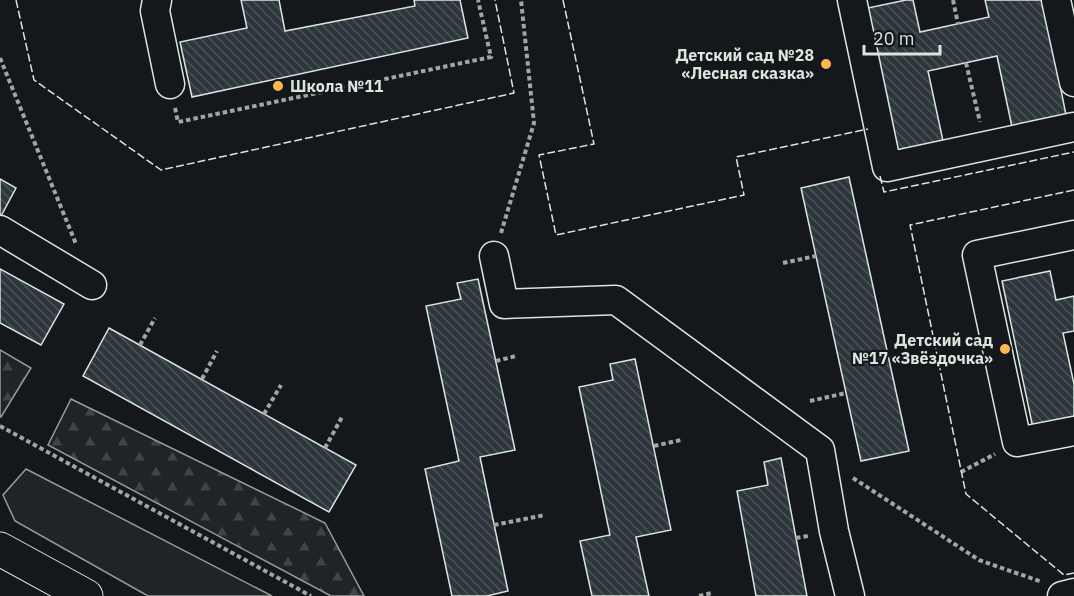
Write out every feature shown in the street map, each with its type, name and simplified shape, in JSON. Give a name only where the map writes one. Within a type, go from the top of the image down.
[{"type":"main road","points":[[0,549],[86,596]]},
{"type":"lane","points":[[157,0],[155,11],[170,84]]},
{"type":"lane","points":[[852,0],[887,167],[1074,127]]},
{"type":"lane","points":[[1063,11],[1074,82]]},
{"type":"lane","points":[[0,230],[92,285]]},
{"type":"lane","points":[[1074,235],[977,255],[1017,442],[1074,431]]},
{"type":"lane","points":[[494,256],[504,304],[616,300],[820,450],[834,531],[850,596]]},
{"type":"lane","points":[[1052,589],[1074,593]]},
{"type":"path","points":[[170,84],[178,122],[491,57],[478,0]]},
{"type":"path","points":[[494,256],[534,123],[521,0]]},
{"type":"path","points":[[953,0],[958,24]]},
{"type":"path","points":[[0,58],[92,285]]},
{"type":"path","points":[[966,63],[986,146]]},
{"type":"path","points":[[783,263],[816,256]]},
{"type":"path","points":[[140,345],[154,318]]},
{"type":"path","points":[[202,380],[217,351]]},
{"type":"path","points":[[496,361],[516,356]]},
{"type":"path","points":[[264,414],[281,385]]},
{"type":"path","points":[[810,400],[846,393]]},
{"type":"path","points":[[325,448],[342,417]]},
{"type":"path","points":[[0,426],[311,596]]},
{"type":"path","points":[[654,446],[681,440]]},
{"type":"path","points":[[961,472],[1017,442]]},
{"type":"path","points":[[821,458],[979,560],[1052,589]]},
{"type":"path","points":[[494,525],[544,515]]},
{"type":"path","points":[[699,596],[712,593]]},
{"type":"green space","points":[[0,350],[31,368],[1,417],[0,416]]},
{"type":"green space","points":[[71,399],[325,523],[364,596],[331,596],[48,445]]},
{"type":"green space","points":[[26,469],[272,596],[148,596],[15,521],[3,495]]},
{"type":"building","points":[[241,0],[279,0],[285,31],[415,6],[414,0],[460,0],[468,38],[192,97],[180,42],[247,28]]},
{"type":"building","points":[[913,0],[920,32],[989,17],[985,0],[1043,0],[1066,115],[1012,127],[997,56],[928,71],[943,141],[891,152],[863,9]]},
{"type":"building","points":[[849,177],[909,451],[861,461],[801,188]]},
{"type":"building","points":[[0,179],[16,188],[1,216],[0,215]]},
{"type":"building","points":[[0,269],[64,304],[41,345],[0,323]]},
{"type":"building","points":[[1050,271],[1056,300],[1074,296],[1074,331],[1063,333],[1074,384],[1074,419],[1033,428],[1002,281]]},
{"type":"building","points":[[478,279],[515,450],[480,457],[508,591],[487,596],[452,596],[425,469],[459,461],[426,306],[461,299],[457,283]]},
{"type":"building","points":[[109,328],[356,465],[329,512],[83,376]]},
{"type":"building","points":[[635,359],[671,530],[636,537],[649,596],[592,596],[580,541],[610,535],[579,387],[613,380],[610,364]]},
{"type":"building","points":[[781,458],[807,596],[756,596],[737,491],[768,485],[764,462]]},
{"type":"fence","points":[[16,0],[34,80],[161,170],[514,93],[495,0]]},
{"type":"fence","points":[[563,0],[594,144],[539,155],[556,235],[744,195],[736,157],[868,129]]},
{"type":"fence","points":[[880,176],[884,192],[1074,152]]},
{"type":"fence","points":[[1074,190],[910,225],[966,494],[1064,575],[1074,573]]},
{"type":"place","name":"Детский сад №28 «Лесная сказка»","points":[[826,64]]},
{"type":"place","name":"Школа №11","points":[[278,86]]},
{"type":"place","name":"Детский сад №17 «Звёздочка»","points":[[1005,349]]}]
